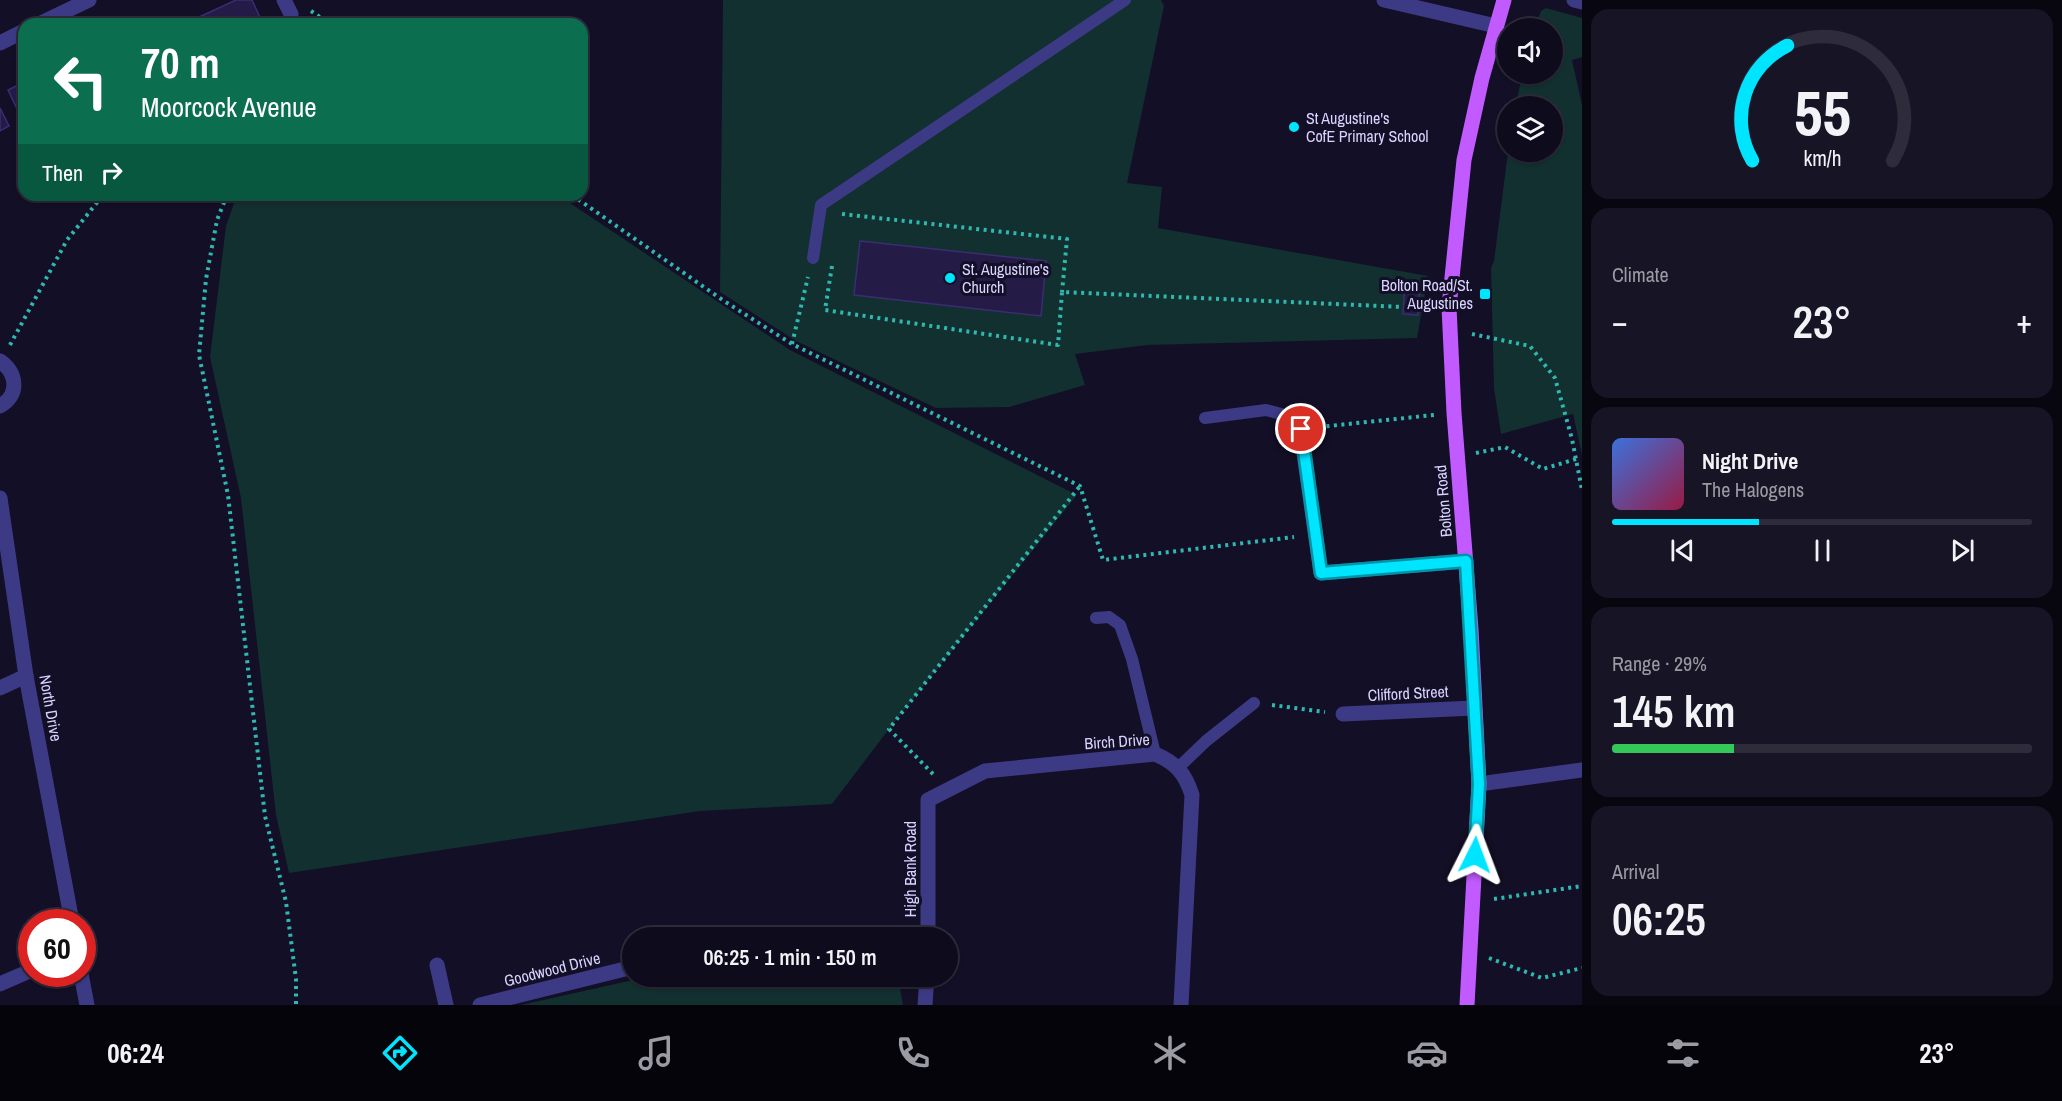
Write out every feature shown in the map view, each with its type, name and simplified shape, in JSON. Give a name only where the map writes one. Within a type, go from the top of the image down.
[{"type":"main road","name":"Bolton Road","points":[[1467,1005],[1479,784],[1449,307],[1454,239],[1464,160],[1504,0]]},
{"type":"street","points":[[51,18],[88,0]]},
{"type":"street","points":[[284,0],[291,14]]},
{"type":"street","points":[[1383,0],[1496,26]]},
{"type":"street","points":[[1574,0],[1582,2]]},
{"type":"street","points":[[0,43],[18,34]]},
{"type":"street","points":[[0,406],[10,397],[14,382],[12,374],[1,362]]},
{"type":"street","points":[[1300,424],[1321,573],[1466,561]]},
{"type":"street","name":"North Drive","points":[[0,498],[26,676],[70,909]]},
{"type":"street","points":[[0,688],[26,676]]},
{"type":"street","name":"Clifford Street","points":[[1343,714],[1474,708]]},
{"type":"street","name":"Birch Drive","points":[[928,800],[985,771],[1155,754],[1179,767]]},
{"type":"street","points":[[1179,767],[1188,781],[1192,795],[1181,1005]]},
{"type":"street","points":[[1479,784],[1582,770]]},
{"type":"street","name":"High Bank Road","points":[[928,800],[928,927]]},
{"type":"street","points":[[437,965],[446,1005]]},
{"type":"street","name":"Goodwood Drive","points":[[480,1005],[622,970]]},
{"type":"street","points":[[0,984],[18,976]]},
{"type":"street","points":[[84,987],[87,1005]]},
{"type":"street","points":[[925,1005],[926,987]]},
{"type":"lane","points":[[813,258],[821,205],[1125,0]]},
{"type":"lane","points":[[1205,418],[1266,410],[1300,424]]},
{"type":"lane","points":[[1096,618],[1109,617],[1120,625],[1132,659],[1155,754]]},
{"type":"lane","points":[[1179,767],[1206,741],[1254,703]]},
{"type":"path","points":[[1,362],[67,240],[98,201]]},
{"type":"path","points":[[224,201],[217,220],[206,279],[200,354],[228,495],[265,816],[286,902],[296,979],[296,1005]]},
{"type":"path","points":[[581,201],[724,301],[792,344],[1080,486],[1103,560],[1316,534]]},
{"type":"path","points":[[792,344],[813,258],[832,261],[825,310],[1058,345],[1067,239],[839,214]]},
{"type":"path","points":[[1062,292],[1403,307]]},
{"type":"path","points":[[1450,330],[1530,346],[1555,378],[1582,490]]},
{"type":"path","points":[[1300,424],[1454,413]]},
{"type":"path","points":[[1458,456],[1505,447],[1543,469],[1576,459]]},
{"type":"path","points":[[949,789],[889,729],[1080,486]]},
{"type":"path","points":[[1254,703],[1343,714]]},
{"type":"path","points":[[1473,903],[1582,886]]},
{"type":"path","points":[[1470,952],[1542,978],[1582,968]]},
{"type":"green space","points":[[723,0],[1161,0],[1164,6],[1127,183],[1162,187],[1158,228],[1428,276],[1417,338],[1147,345],[1075,354],[1085,385],[1009,407],[936,408],[796,341],[720,292]]},
{"type":"green space","points":[[1546,8],[1582,18],[1582,57],[1572,60],[1582,105],[1582,455],[1573,414],[1501,434],[1494,388],[1491,268],[1494,261],[1507,162],[1563,162],[1563,96],[1518,96],[1520,84],[1563,84],[1563,18],[1538,18],[1541,11]]},
{"type":"green space","points":[[235,201],[567,201],[790,350],[1077,495],[889,729],[832,804],[700,811],[289,873],[276,815],[241,498],[210,357],[226,226]]},
{"type":"green space","points":[[622,982],[622,987],[898,987],[900,989],[903,1005],[521,1005]]},
{"type":"building","points":[[236,0],[252,0],[260,18],[197,18]]},
{"type":"building","points":[[18,85],[18,111],[8,90]]},
{"type":"building","points":[[0,108],[9,126],[0,131]]},
{"type":"building","name":"St. Augustine's Church","points":[[860,241],[1046,261],[1041,316],[854,295]]},
{"type":"building","points":[[1405,281],[1420,282],[1418,315],[1403,314]]},
{"type":"place","name":"St Augustine's CofE Primary School","points":[[1294,127]]},
{"type":"place","name":"St. Augustine's Church","points":[[950,278]]},
{"type":"place","name":"Bolton Road/St. Augustines","points":[[1485,294]]},
{"type":"route","points":[[1301,429],[1321,573],[1466,561],[1479,784],[1475,855]]}]
